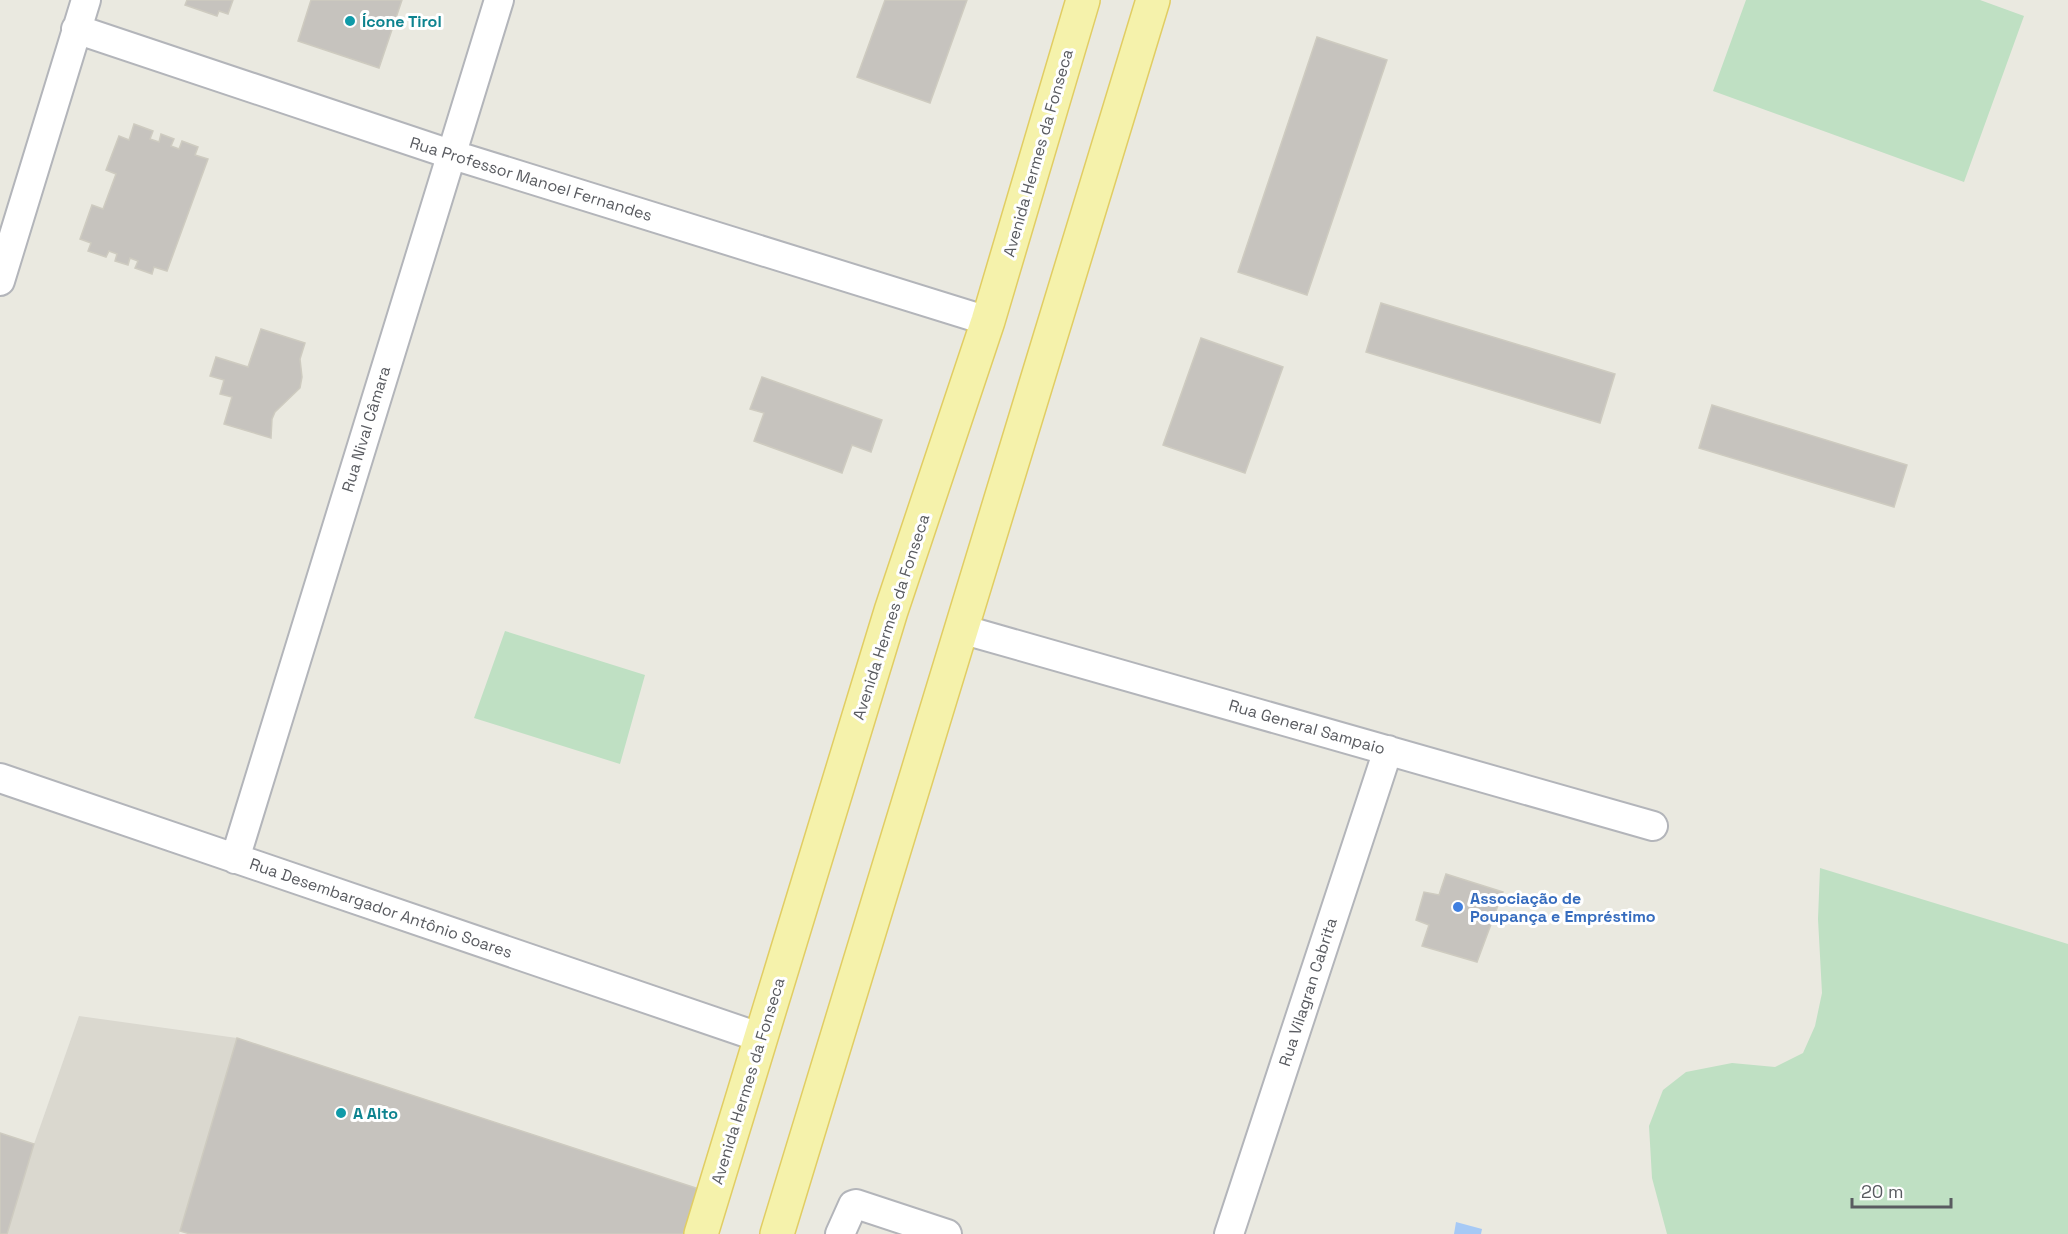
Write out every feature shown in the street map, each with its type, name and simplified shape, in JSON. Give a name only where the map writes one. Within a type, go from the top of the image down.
[{"type":"main road","name":"Avenida Hermes da Fonseca","points":[[702,1234],[891,611],[988,321],[1083,0]]},
{"type":"main road","points":[[777,1234],[1154,0]]},
{"type":"street","points":[[0,281],[86,0]]},
{"type":"street","name":"Rua Nival Câmara","points":[[236,859],[499,0]]},
{"type":"street","name":"Rua Professor Manoel Fernandes","points":[[76,29],[450,154],[988,321]]},
{"type":"street","name":"Rua General Sampaio","points":[[961,629],[1653,826]]},
{"type":"street","name":"Rua Vilagran Cabrita","points":[[1228,1234],[1388,750]]},
{"type":"street","name":"Rua Desembargador Antônio Soares","points":[[0,778],[762,1038]]},
{"type":"street","points":[[840,1234],[853,1205],[856,1204],[947,1234]]},
{"type":"shaded area","points":[[79,1016],[237,1038],[179,1234],[7,1234],[34,1144]]},
{"type":"green space","points":[[1746,0],[1980,0],[2024,16],[1964,182],[1713,91]]},
{"type":"green space","points":[[505,631],[645,675],[620,764],[474,718]]},
{"type":"green space","points":[[1820,868],[2068,944],[2068,1234],[1667,1234],[1652,1178],[1649,1126],[1663,1090],[1686,1072],[1732,1063],[1775,1067],[1803,1053],[1815,1026],[1822,993],[1818,919]]},
{"type":"water","points":[[1456,1222],[1482,1229],[1481,1234],[1454,1234]]},
{"type":"building","points":[[187,0],[233,0],[228,14],[219,11],[217,16],[185,5]]},
{"type":"building","name":"Ícone Tirol","points":[[311,0],[402,0],[379,68],[298,41]]},
{"type":"building","points":[[885,0],[967,0],[930,103],[857,77]]},
{"type":"building","points":[[1317,37],[1387,60],[1307,295],[1238,272]]},
{"type":"building","points":[[134,124],[153,131],[150,139],[159,142],[161,134],[174,139],[171,146],[179,149],[182,141],[198,147],[195,155],[208,159],[167,271],[154,267],[152,274],[135,268],[138,261],[130,258],[128,265],[115,261],[117,254],[109,251],[106,257],[88,251],[91,243],[80,239],[92,205],[103,209],[116,174],[106,170],[119,136],[129,140]]},
{"type":"building","points":[[1381,303],[1615,374],[1600,423],[1366,352]]},
{"type":"building","points":[[261,329],[305,343],[300,359],[302,377],[300,388],[275,412],[272,419],[271,438],[224,424],[232,397],[220,394],[224,380],[210,376],[216,357],[248,367]]},
{"type":"building","points":[[1201,338],[1283,367],[1245,473],[1163,445]]},
{"type":"building","points":[[762,377],[882,420],[871,452],[852,445],[842,473],[754,441],[764,413],[750,409]]},
{"type":"building","points":[[1712,405],[1907,465],[1894,507],[1699,448]]},
{"type":"building","name":"Associação de Poupança e Empréstimo","points":[[1446,874],[1503,892],[1477,962],[1422,946],[1429,925],[1416,920],[1424,892],[1439,895]]},
{"type":"building","name":"A Alto","points":[[237,1038],[699,1189],[684,1234],[190,1234],[180,1231]]},
{"type":"building","points":[[0,1133],[34,1144],[7,1234],[0,1234]]},
{"type":"place","name":"Ícone Tirol","points":[[350,21]]},
{"type":"place","name":"Associação de Poupança e Empréstimo","points":[[1458,907]]},
{"type":"place","name":"A Alto","points":[[341,1113]]}]
